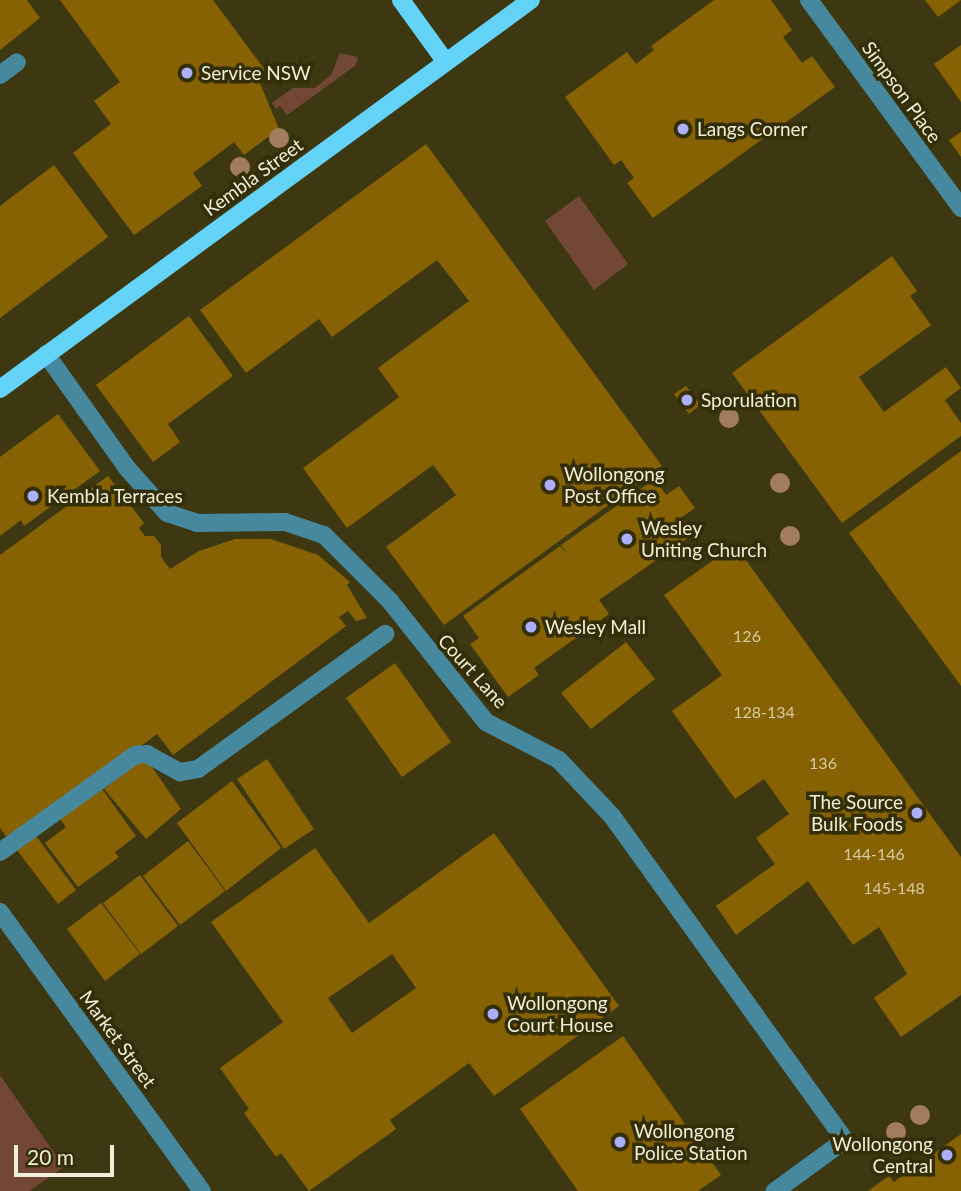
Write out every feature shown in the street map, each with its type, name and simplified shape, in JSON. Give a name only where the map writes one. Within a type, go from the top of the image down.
[{"type":"main road","points":[[401,0],[446,61]]},
{"type":"main road","name":"Kembla Street","points":[[0,388],[531,0]]},
{"type":"street","name":"Simpson Place","points":[[809,0],[961,208]]},
{"type":"street","points":[[0,75],[17,62]]},
{"type":"street","name":"Court Lane","points":[[46,355],[127,468],[167,513],[197,523],[285,522],[324,535],[390,601],[421,645],[486,722],[559,760],[612,816],[845,1140],[775,1191]]},
{"type":"street","points":[[0,852],[135,755],[147,754],[180,772],[198,768],[385,634]]},
{"type":"street","name":"Market Street","points":[[0,912],[202,1191]]},
{"type":"shaded area","points":[[340,53],[358,57],[356,65],[287,115],[280,106],[276,109],[272,103],[293,88],[315,88],[331,75]]},
{"type":"shaded area","points":[[579,196],[628,264],[594,290],[545,221]]},
{"type":"shaded area","points":[[0,1075],[64,1167],[29,1191],[0,1191]]},
{"type":"building","points":[[0,0],[27,0],[40,18],[0,50]]},
{"type":"building","points":[[60,0],[213,0],[265,70],[257,76],[279,129],[244,155],[234,142],[193,173],[202,186],[134,235],[73,153],[111,124],[94,101],[120,82]]},
{"type":"building","name":"Langs Corner","points":[[714,0],[771,0],[792,30],[783,37],[802,63],[812,56],[835,87],[653,218],[627,183],[634,178],[621,160],[614,165],[565,97],[627,52],[636,64],[654,50],[651,46]]},
{"type":"building","points":[[925,0],[961,0],[938,17]]},
{"type":"building","points":[[961,45],[961,102],[934,64]]},
{"type":"building","points":[[961,132],[961,157],[949,140]]},
{"type":"building","points":[[426,144],[662,466],[444,625],[386,547],[456,495],[433,465],[347,528],[303,468],[399,397],[378,368],[469,301],[437,260],[332,337],[319,319],[246,373],[200,310]]},
{"type":"building","points":[[54,165],[108,237],[0,318],[0,206]]},
{"type":"building","points":[[892,256],[917,291],[910,296],[931,325],[859,377],[884,412],[946,367],[961,388],[945,400],[961,423],[961,436],[842,523],[732,373]]},
{"type":"building","points":[[189,316],[233,376],[168,424],[180,442],[153,462],[96,385]]},
{"type":"building","name":"Sporulation","points":[[686,386],[700,405],[689,414],[674,394]]},
{"type":"building","name":"Kembla Terraces","points":[[58,414],[100,471],[24,526],[21,520],[0,536],[0,457]]},
{"type":"building","points":[[961,451],[961,686],[849,533]]},
{"type":"building","points":[[108,476],[144,523],[139,528],[145,536],[154,536],[161,545],[161,557],[170,569],[199,551],[235,539],[271,539],[318,555],[350,582],[347,585],[367,618],[356,621],[348,611],[339,617],[346,626],[173,755],[157,734],[11,843],[0,828],[0,555]]},
{"type":"building","points":[[655,479],[666,495],[679,486],[695,508],[682,517],[694,534],[599,600],[609,614],[534,668],[539,675],[508,697],[470,644],[479,638],[463,616],[560,546],[568,554],[561,545]]},
{"type":"building","points":[[735,545],[961,857],[961,995],[901,1037],[874,998],[907,974],[879,927],[853,945],[808,881],[736,935],[716,906],[775,864],[756,838],[789,814],[764,779],[735,799],[672,711],[722,675],[664,595]]},
{"type":"building","points":[[626,642],[655,679],[591,729],[561,693]]},
{"type":"building","points":[[395,663],[451,742],[402,777],[346,698]]},
{"type":"building","points":[[145,757],[181,809],[146,839],[104,789]]},
{"type":"building","points":[[267,759],[314,829],[284,849],[237,779]]},
{"type":"building","points":[[232,781],[281,848],[226,891],[177,823]]},
{"type":"building","points":[[102,789],[136,836],[115,852],[119,857],[78,887],[45,843],[66,827],[60,819]]},
{"type":"building","name":"Wollongong Court House","points":[[494,833],[619,1006],[494,1096],[469,1063],[390,1120],[396,1129],[309,1191],[281,1153],[276,1157],[244,1113],[249,1109],[220,1068],[283,1022],[211,922],[315,848],[369,923]],"holes":[[[392,954],[416,988],[352,1033],[328,998]]]},
{"type":"building","points":[[36,836],[76,890],[58,904],[17,850]]},
{"type":"building","points":[[188,841],[225,891],[180,925],[143,876]]},
{"type":"building","points":[[140,875],[178,926],[141,954],[103,903]]},
{"type":"building","points":[[101,903],[140,954],[105,981],[67,929]]},
{"type":"building","name":"Wollongong Police Station","points":[[623,1036],[721,1175],[698,1191],[578,1191],[520,1109]]},
{"type":"building","name":"Wollongong Central","points":[[961,1134],[961,1191],[868,1191],[889,1176],[894,1182]]},
{"type":"place","name":"Service NSW","points":[[187,73]]},
{"type":"place","name":"Langs Corner","points":[[683,129]]},
{"type":"place","name":"Sporulation","points":[[687,400]]},
{"type":"place","name":"Wollongong Post Office","points":[[550,485]]},
{"type":"place","name":"Kembla Terraces","points":[[33,496]]},
{"type":"place","name":"Wesley Uniting Church","points":[[627,539]]},
{"type":"place","name":"Wesley Mall","points":[[531,627]]},
{"type":"place","name":"The Source Bulk Foods","points":[[917,813]]},
{"type":"place","name":"Wollongong Court House","points":[[493,1014]]},
{"type":"place","name":"Wollongong Police Station","points":[[620,1142]]},
{"type":"place","name":"Wollongong Central","points":[[947,1155]]}]
